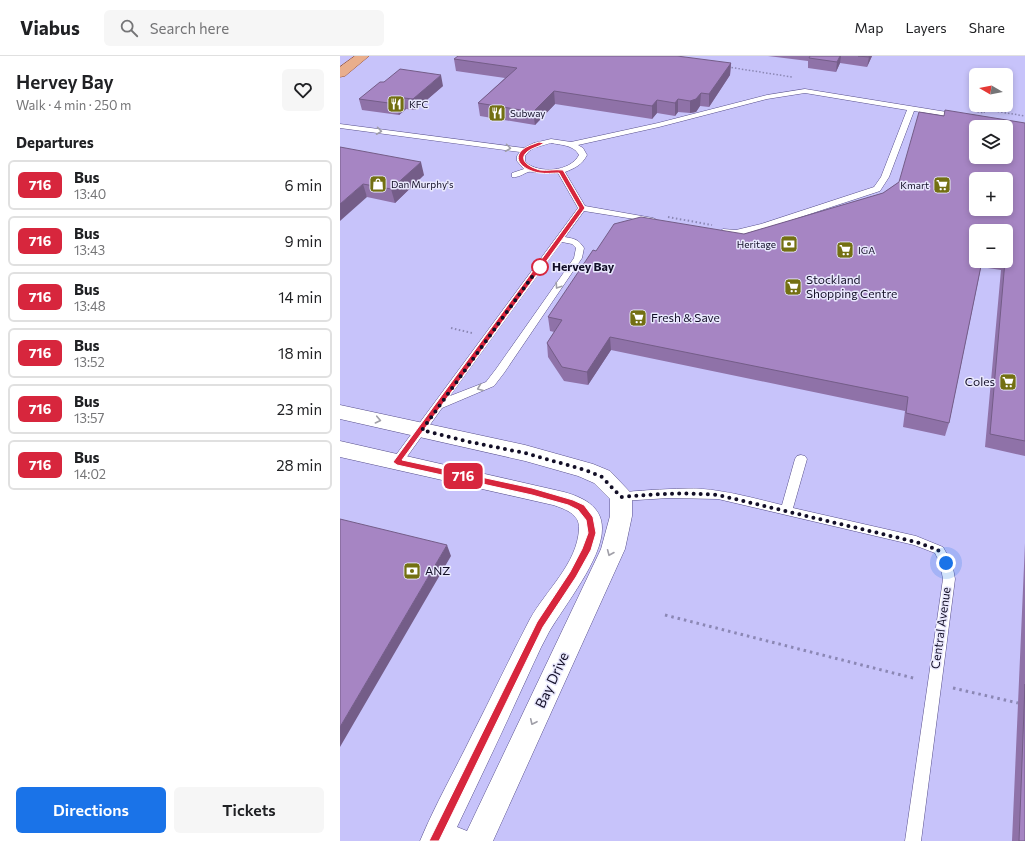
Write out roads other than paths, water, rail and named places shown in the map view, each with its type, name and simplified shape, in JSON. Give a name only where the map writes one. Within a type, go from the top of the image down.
[{"type":"main road","points":[[340,73],[362,56]]},
{"type":"street","points":[[340,412],[525,453],[585,470],[602,477],[621,507]]},
{"type":"street","points":[[340,449],[532,492],[570,502],[581,508],[590,519],[592,533],[586,550],[557,600],[540,624],[443,839]]},
{"type":"street","name":"Bay Drive","points":[[478,841],[613,549],[621,507]]},
{"type":"lane","points":[[574,144],[583,152],[581,161],[576,165],[561,171],[545,172],[530,169],[524,165],[521,160],[521,155],[525,150],[541,143],[551,142],[574,144],[660,125],[767,97],[805,92],[967,118]]},
{"type":"lane","points":[[715,228],[731,233],[743,231],[838,203],[877,189],[885,178],[911,109]]},
{"type":"lane","points":[[340,126],[525,150]]},
{"type":"lane","points":[[514,175],[530,169]]},
{"type":"lane","points":[[561,171],[582,208]]},
{"type":"lane","points":[[582,208],[662,219]]},
{"type":"lane","points":[[397,462],[422,430],[582,208]]},
{"type":"lane","points":[[439,405],[490,384],[500,371],[578,258],[580,248],[575,242],[560,239]]},
{"type":"lane","points":[[786,511],[801,459]]},
{"type":"lane","name":"Central Avenue","points":[[621,507],[667,493],[690,492],[718,495],[916,542],[938,550],[946,563],[949,579],[913,841]]},
{"type":"place","name":"KFC","points":[[396,104]]},
{"type":"place","name":"Subway","points":[[497,113]]},
{"type":"place","name":"Dan Murphy's","points":[[378,184]]},
{"type":"place","name":"Kmart","points":[[942,185]]},
{"type":"place","name":"Heritage","points":[[789,244]]},
{"type":"place","name":"IGA","points":[[845,250]]},
{"type":"place","name":"Hervey Bay","points":[[540,267]]},
{"type":"place","name":"Stockland Shopping Centre","points":[[793,287]]},
{"type":"place","name":"Fresh & Save","points":[[638,318]]},
{"type":"place","name":"Coles","points":[[1008,382]]},
{"type":"place","name":"ANZ","points":[[412,571]]}]
